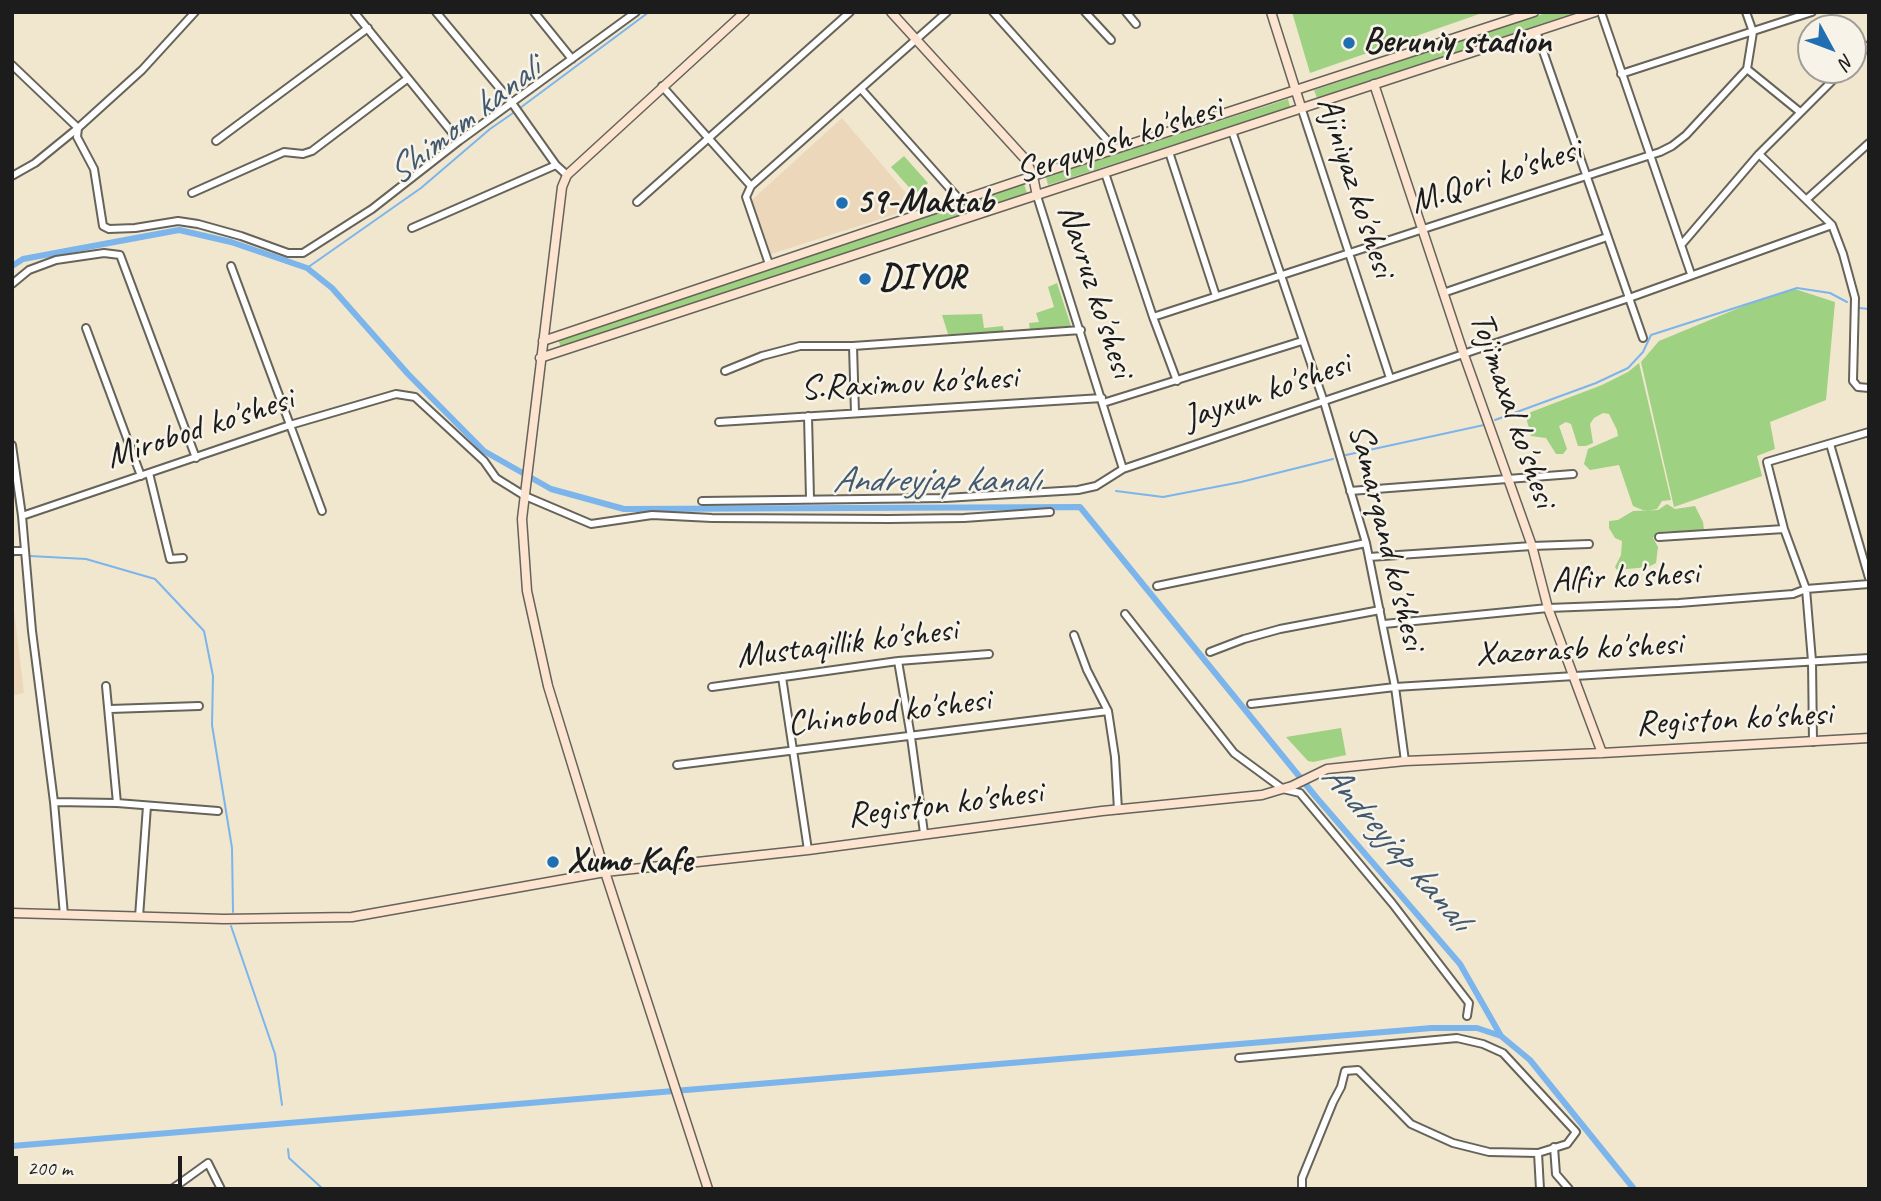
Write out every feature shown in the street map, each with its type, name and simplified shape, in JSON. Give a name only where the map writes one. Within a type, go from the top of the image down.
[{"type":"street","points":[[12,176],[35,163],[78,128],[142,70],[195,12]]},
{"type":"street","points":[[354,12],[459,141]]},
{"type":"street","points":[[436,12],[512,103],[556,165],[567,175]]},
{"type":"street","points":[[534,12],[572,59]]},
{"type":"street","points":[[622,12],[628,19]]},
{"type":"street","points":[[78,128],[77,137],[94,169],[103,226],[109,229],[135,228],[178,221],[230,233],[288,253],[303,253],[372,209],[459,141],[636,12]]},
{"type":"street","points":[[708,1189],[548,686],[527,591],[522,519],[558,211],[567,175],[745,12]]},
{"type":"street","points":[[637,202],[850,12]]},
{"type":"street","name":"Navruz ko'shesi","points":[[891,12],[1026,160],[1123,469]]},
{"type":"street","points":[[769,264],[746,197],[751,187],[947,12]]},
{"type":"street","points":[[993,12],[1115,149]]},
{"type":"street","points":[[1085,12],[1111,40]]},
{"type":"street","points":[[1126,12],[1136,24]]},
{"type":"street","name":"Ajiniyaz ko'shesi","points":[[1272,12],[1390,378]]},
{"type":"street","name":"Serquyosh ko'shesi","points":[[542,341],[960,200],[1534,12]]},
{"type":"street","name":"Serquyosh ko'shesi","points":[[540,358],[1595,12]]},
{"type":"street","points":[[1601,12],[1691,274]]},
{"type":"street","points":[[1746,12],[1753,32],[1747,69],[1800,112]]},
{"type":"street","points":[[1621,74],[1812,12]]},
{"type":"street","points":[[216,141],[368,28]]},
{"type":"street","points":[[1536,32],[1643,338]]},
{"type":"street","points":[[12,65],[78,128]]},
{"type":"street","name":"M.Qori ko'shesi","points":[[1153,317],[1672,146],[1686,135],[1747,69]]},
{"type":"street","points":[[192,193],[284,152],[303,154],[312,151],[407,79]]},
{"type":"street","name":"Tojimaxal ko'shesi","points":[[1374,84],[1464,355],[1532,546],[1548,608],[1576,677],[1602,753]]},
{"type":"street","points":[[1682,244],[1759,154],[1829,84]]},
{"type":"street","points":[[662,86],[751,187]]},
{"type":"street","points":[[861,89],[960,200]]},
{"type":"street","name":"Samarqand ko'shesi","points":[[1232,131],[1324,402],[1367,543],[1395,687],[1405,761]]},
{"type":"street","points":[[1807,199],[1869,143]]},
{"type":"street","points":[[1169,152],[1216,296]]},
{"type":"street","points":[[1759,154],[1832,225],[1855,298],[1853,381],[1858,387],[1869,388]]},
{"type":"street","points":[[412,228],[556,165]]},
{"type":"street","points":[[1105,173],[1177,381]]},
{"type":"street","name":"Jayxun ko'shesi","points":[[702,500],[945,498],[1078,490],[1096,486],[1123,469],[1629,299],[1691,274],[1832,225]]},
{"type":"street","points":[[1443,293],[1607,237]]},
{"type":"street","points":[[12,284],[29,270],[56,260],[104,253],[120,255],[196,458]]},
{"type":"street","points":[[231,266],[322,511]]},
{"type":"street","points":[[86,328],[145,474],[170,559],[183,558]]},
{"type":"street","points":[[725,371],[762,356],[800,346],[853,346],[1081,330]]},
{"type":"street","name":"S.Raximov ko'shesi","points":[[719,422],[1102,401],[1177,381],[1302,341]]},
{"type":"street","points":[[853,346],[855,413]]},
{"type":"street","name":"Mirobod ko'shesi","points":[[22,516],[290,425],[396,394],[415,397],[484,461],[496,478],[525,496]]},
{"type":"street","points":[[808,416],[810,498]]},
{"type":"street","points":[[1813,742],[1812,662],[1807,589],[1784,529],[1767,462],[1869,432]]},
{"type":"street","points":[[1830,444],[1869,578]]},
{"type":"street","points":[[12,445],[54,802],[64,915]]},
{"type":"street","points":[[1350,491],[1573,474]]},
{"type":"street","points":[[525,496],[591,524],[652,515],[890,519],[964,518],[1050,512]]},
{"type":"street","points":[[1659,537],[1784,529]]},
{"type":"street","points":[[1157,586],[1367,543]]},
{"type":"street","points":[[1369,557],[1589,544]]},
{"type":"street","points":[[12,551],[24,551]]},
{"type":"street","name":"Alfir ko'shesi","points":[[1384,624],[1548,608],[1679,603],[1780,595],[1801,593],[1807,589],[1869,584]]},
{"type":"street","points":[[1210,652],[1280,629],[1380,610]]},
{"type":"street","points":[[1125,614],[1234,753],[1287,788],[1300,793],[1392,903],[1469,1003],[1467,1016]]},
{"type":"street","points":[[1074,635],[1087,670],[1108,712],[1115,757],[1118,810]]},
{"type":"street","name":"Mustaqillik ko'shesi","points":[[712,688],[898,661],[989,654]]},
{"type":"street","name":"Xazorasb ko'shesi","points":[[1251,704],[1395,687],[1869,658]]},
{"type":"street","points":[[898,661],[925,833]]},
{"type":"street","points":[[782,677],[808,850]]},
{"type":"street","points":[[106,687],[117,803]]},
{"type":"street","points":[[110,709],[199,706]]},
{"type":"street","name":"Chinobod ko'shesi","points":[[677,765],[1108,712]]},
{"type":"street","name":"Registon ko'shesi","points":[[12,913],[224,919],[352,917],[605,872],[1262,795],[1287,788],[1327,769],[1405,761],[1869,738]]},
{"type":"street","points":[[54,802],[117,803],[218,811]]},
{"type":"street","points":[[139,917],[147,807]]},
{"type":"street","points":[[1239,1058],[1457,1038],[1483,1044],[1503,1053],[1576,1132],[1567,1144],[1538,1153],[1489,1152],[1453,1143],[1411,1124],[1358,1070],[1345,1071],[1341,1087],[1301,1178],[1302,1189]]},
{"type":"street","points":[[1554,1147],[1556,1174],[1569,1189]]},
{"type":"street","points":[[1538,1153],[1540,1189]]},
{"type":"street","points":[[172,1189],[208,1163],[221,1189]]},
{"type":"shaded area","points":[[842,118],[918,207],[771,254],[752,200]]},
{"type":"shaded area","points":[[12,593],[24,693],[12,696]]},
{"type":"green space","name":"Beruniy stadion","points":[[1292,12],[1485,12],[1310,73]]},
{"type":"green space","points":[[1549,12],[1577,12],[1317,98],[1314,90]]},
{"type":"green space","points":[[1288,99],[1290,107],[1048,185],[1046,177]]},
{"type":"green space","points":[[904,156],[928,183],[915,194],[891,167]]},
{"type":"green space","points":[[1024,184],[1027,193],[561,348],[558,339]]},
{"type":"green space","points":[[1057,283],[1071,326],[1030,331],[1029,323],[1039,322],[1036,313],[1054,307],[1048,287]]},
{"type":"green space","points":[[1795,289],[1835,302],[1826,400],[1770,422],[1775,449],[1757,456],[1762,476],[1674,507],[1641,362],[1659,341],[1746,305]]},
{"type":"green space","points":[[982,314],[984,328],[1003,326],[1004,333],[948,334],[942,315]]},
{"type":"green space","points":[[1639,363],[1671,500],[1662,501],[1657,509],[1645,511],[1633,506],[1619,465],[1590,470],[1584,464],[1588,449],[1618,436],[1609,414],[1603,413],[1594,418],[1590,424],[1593,443],[1586,446],[1578,446],[1571,424],[1566,422],[1559,426],[1567,449],[1563,454],[1556,454],[1546,438],[1531,436],[1526,417],[1531,412],[1602,385],[1628,372]]},
{"type":"green space","points":[[1667,504],[1675,509],[1695,506],[1704,530],[1657,532],[1653,538],[1658,547],[1656,563],[1648,567],[1617,570],[1615,567],[1621,555],[1622,541],[1615,538],[1609,528],[1609,521],[1618,520],[1633,511],[1658,510]]},
{"type":"green space","points":[[1341,728],[1346,755],[1313,762],[1308,761],[1286,737]]},
{"type":"waterway","name":"Shimom kanali","points":[[520,108],[649,12]]},
{"type":"waterway","name":"Shimom kanali","points":[[307,268],[421,188],[490,129],[516,111]]},
{"type":"waterway","name":"Andreyjap kanalı","points":[[12,266],[23,259],[179,230],[231,242],[307,268],[332,288],[408,374],[484,451],[551,489],[624,509],[1080,507],[1316,797],[1460,964],[1501,1036],[1530,1060],[1634,1189]]},
{"type":"waterway","points":[[1495,420],[1596,383],[1628,368],[1643,352],[1651,335],[1797,288],[1830,293],[1847,302]]},
{"type":"waterway","points":[[1859,308],[1869,309]]},
{"type":"waterway","points":[[1346,455],[1484,425]]},
{"type":"waterway","points":[[1116,491],[1163,497],[1241,482],[1333,459]]},
{"type":"waterway","points":[[30,556],[86,559],[155,579],[204,631],[213,676],[212,725],[232,848],[233,912]]},
{"type":"waterway","points":[[231,926],[275,1054],[282,1105]]},
{"type":"waterway","points":[[12,1146],[1432,1028],[1477,1028],[1501,1036]]},
{"type":"waterway","points":[[288,1149],[289,1158],[323,1189]]},
{"type":"place","name":"Beruniy stadion","points":[[1349,43]]},
{"type":"place","name":"59-Maktab","points":[[842,203]]},
{"type":"place","name":"DIYOR","points":[[865,279]]},
{"type":"place","name":"Xumo Kafe","points":[[553,862]]}]
